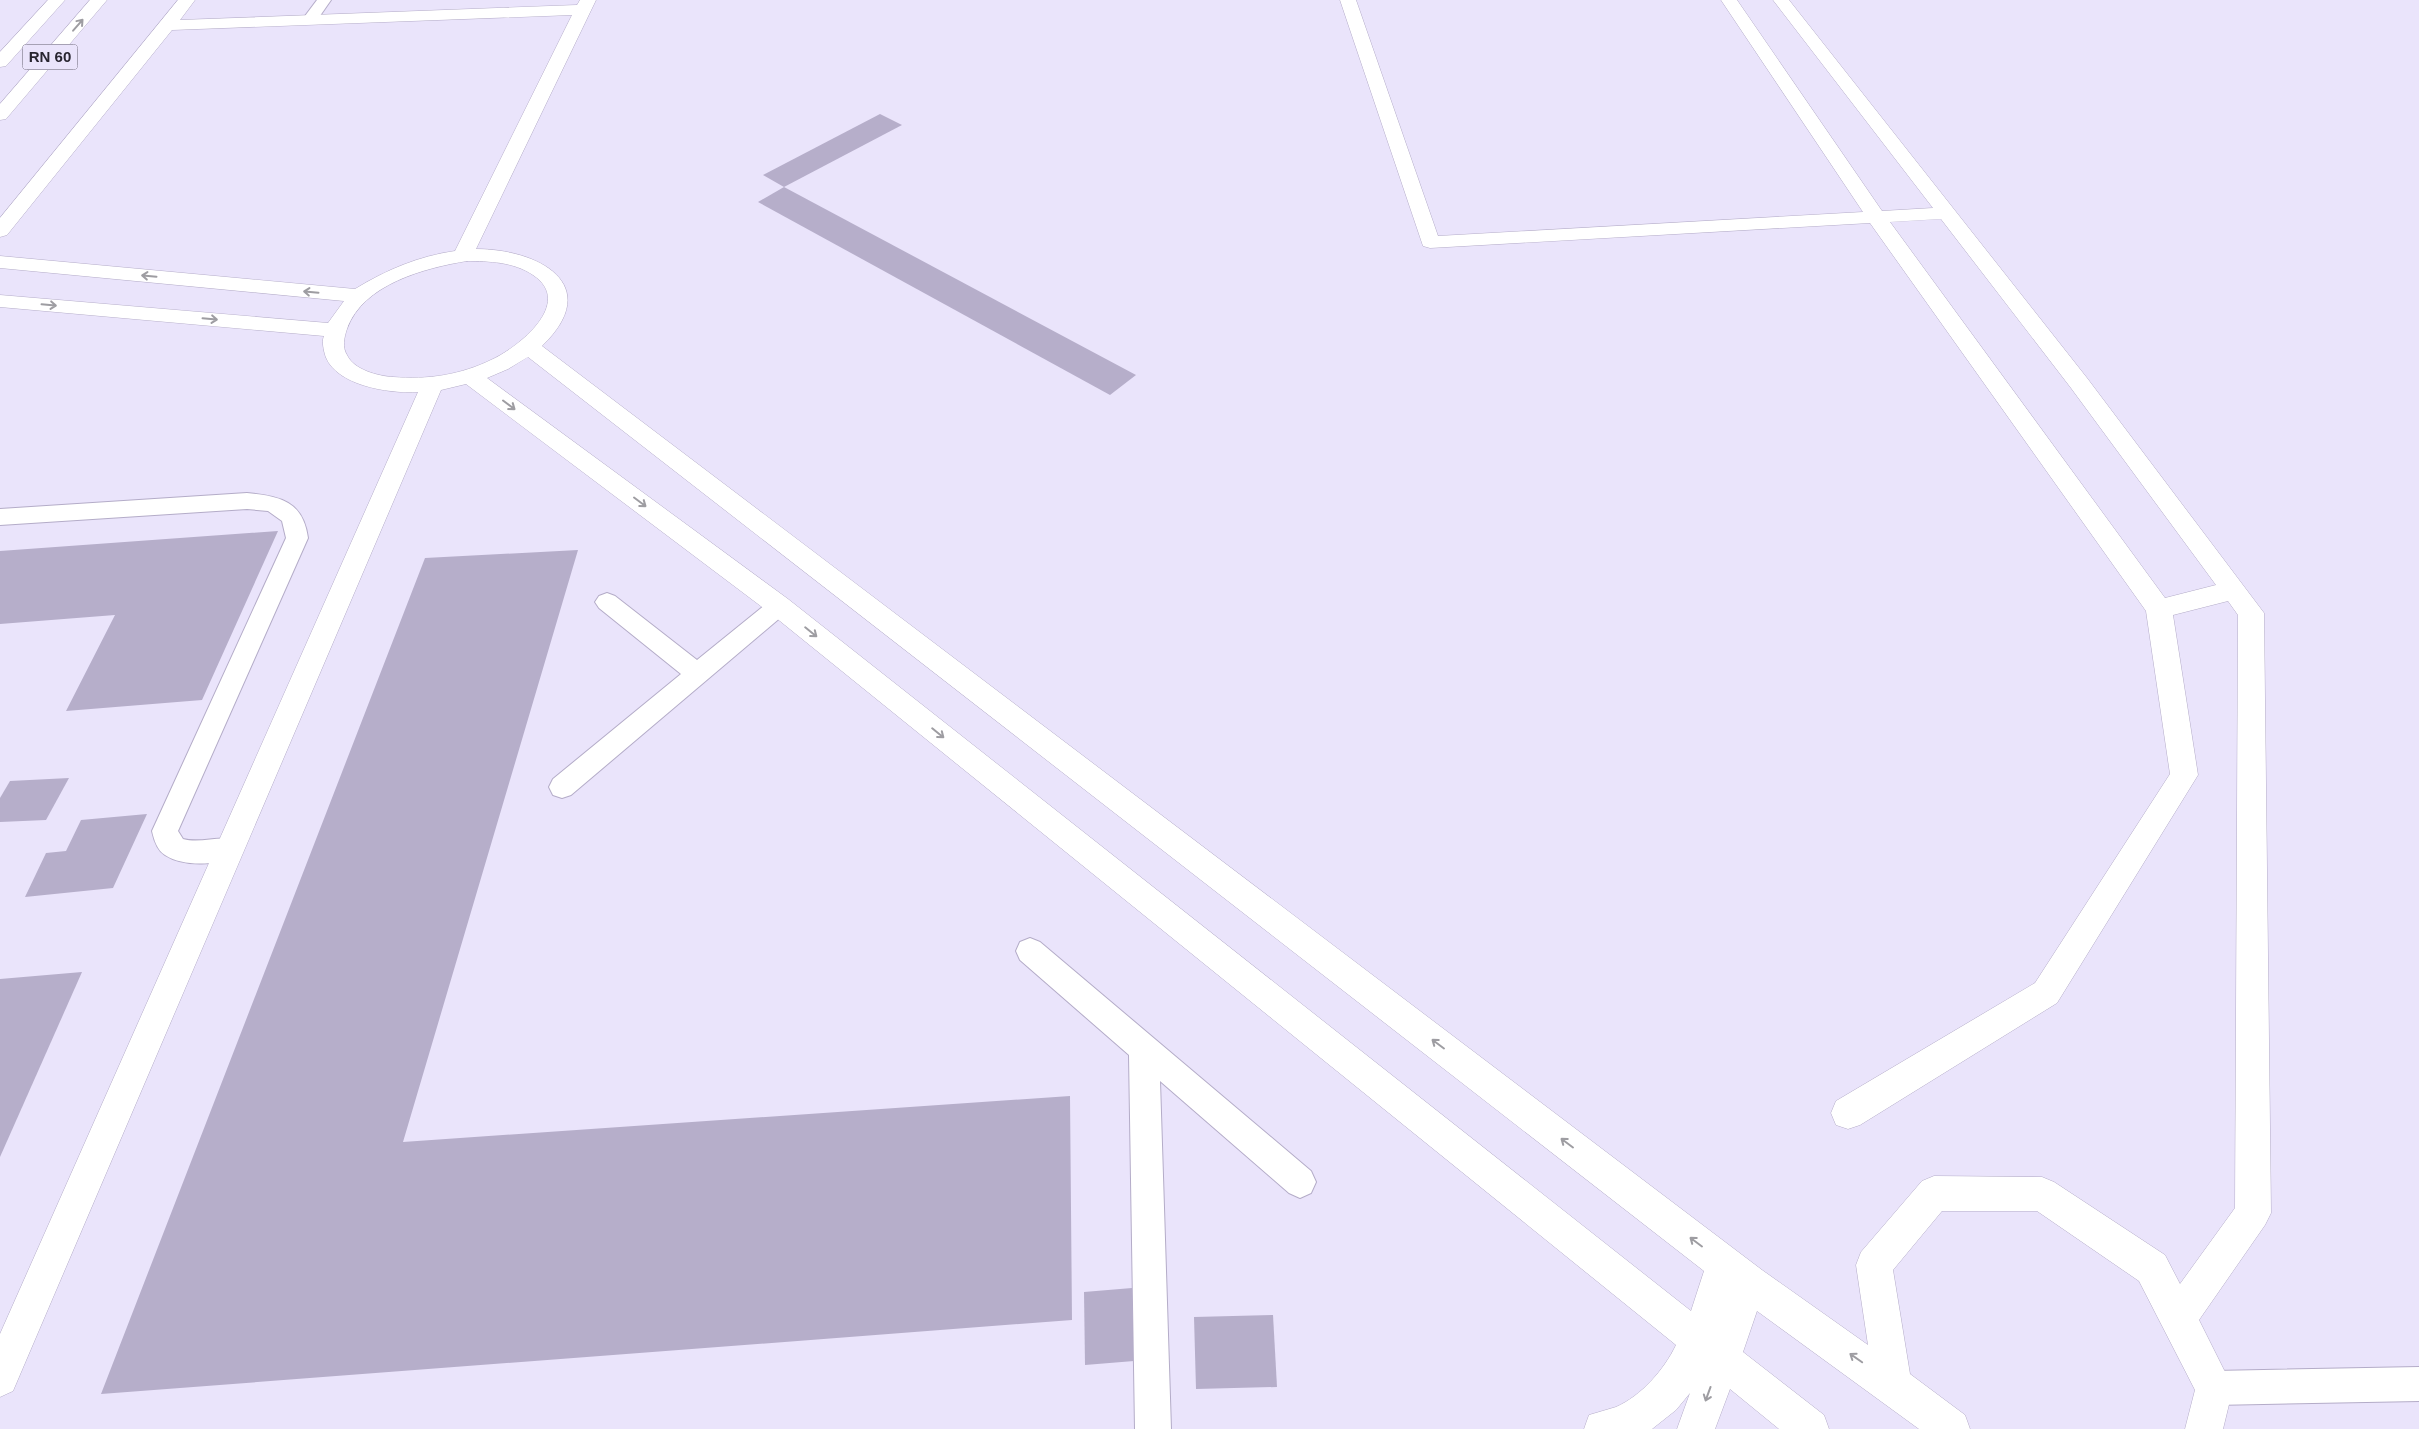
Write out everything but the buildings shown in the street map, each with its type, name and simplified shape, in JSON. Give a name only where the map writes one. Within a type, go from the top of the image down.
[{"type":"main road","name":"RN 60","points":[[0,62],[57,0]]},
{"type":"main road","name":"RN 60","points":[[0,114],[99,0]]},
{"type":"main road","points":[[0,231],[187,0]]},
{"type":"main road","points":[[1348,0],[1430,242],[1947,213]]},
{"type":"main road","points":[[1729,0],[1876,217],[2159,609],[2184,775],[2046,994],[1848,1113]]},
{"type":"main road","points":[[1781,0],[2079,383],[2251,613],[2253,1213],[2177,1318]]},
{"type":"main road","points":[[167,25],[310,20],[586,5],[462,256]]},
{"type":"main road","points":[[462,256],[506,257],[539,270],[550,280],[556,291],[557,304],[552,318],[543,333],[508,360],[470,376],[432,384],[393,385],[375,382],[354,374],[339,362],[332,347],[334,330],[339,319],[359,296],[396,274],[433,262],[462,256]]},
{"type":"main road","points":[[0,262],[359,296]]},
{"type":"main road","points":[[0,301],[334,330]]},
{"type":"main road","points":[[528,346],[1737,1273],[1951,1429]]},
{"type":"main road","points":[[470,376],[780,606],[1810,1429]]},
{"type":"main road","points":[[0,1378],[432,384]]},
{"type":"main road","points":[[2159,609],[2234,590]]},
{"type":"main road","points":[[1893,1385],[1874,1265],[1934,1193],[2042,1194],[2152,1268],[2214,1388],[2204,1429]]},
{"type":"main road","points":[[1696,1429],[1710,1349],[1737,1273]]},
{"type":"main road","points":[[1603,1429],[1636,1417],[1659,1401],[1684,1373],[1710,1349]]},
{"type":"lane","points":[[310,20],[324,0]]},
{"type":"lane","points":[[0,517],[247,501],[266,502],[280,507],[291,515],[296,525],[297,538],[165,831],[166,840],[172,847],[182,852],[230,849]]},
{"type":"lane","points":[[607,602],[698,674]]},
{"type":"lane","points":[[562,787],[780,606]]},
{"type":"lane","points":[[1030,951],[1300,1182]]},
{"type":"lane","points":[[1144,1048],[1153,1429]]},
{"type":"lane","points":[[2214,1388],[2419,1384]]}]
